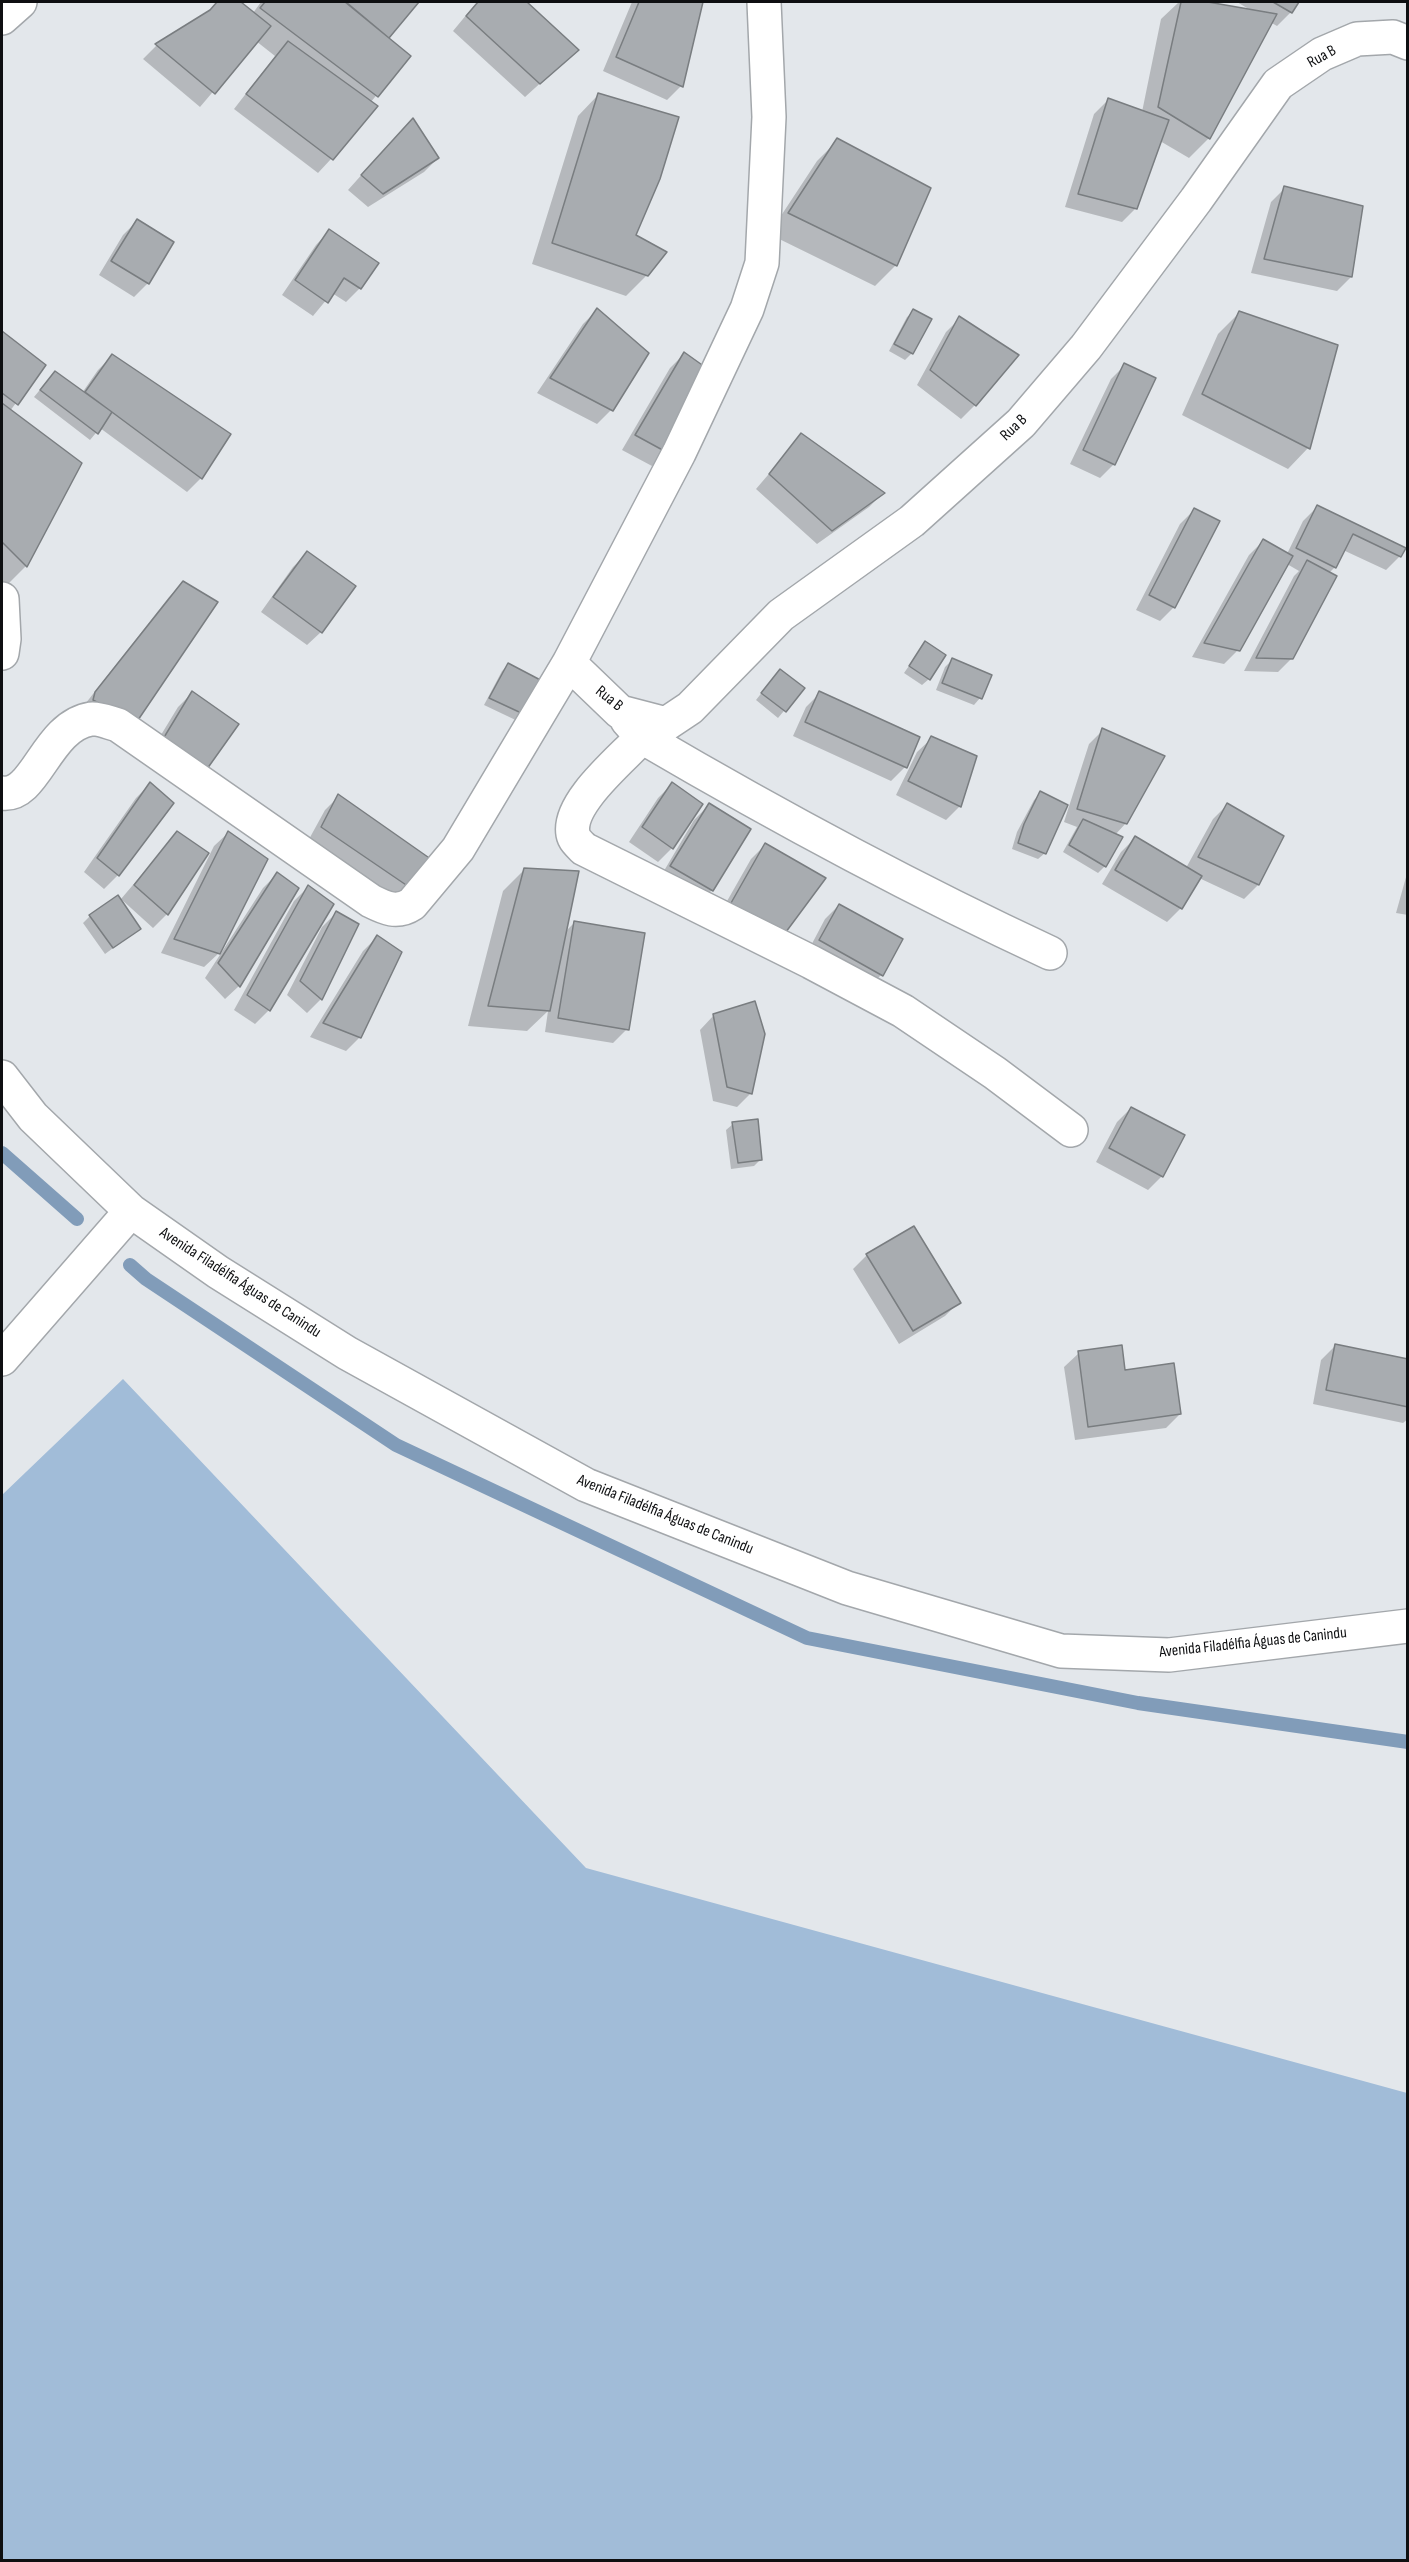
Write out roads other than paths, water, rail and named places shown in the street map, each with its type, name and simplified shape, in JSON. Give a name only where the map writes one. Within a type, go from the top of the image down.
[{"type":"street","points":[[2,793],[13,793],[23,788],[56,740],[70,726],[93,719],[118,725],[371,902],[389,910],[399,910],[411,904],[458,849],[569,663],[679,453],[747,309],[762,263],[769,117],[764,2]]},
{"type":"street","name":"Rua B","points":[[569,663],[620,712],[666,724],[690,708],[781,615],[912,521],[1021,423],[1086,347],[1196,200],[1278,84],[1322,54],[1357,39],[1393,38],[1407,43]]},
{"type":"street","points":[[2,599],[4,639],[2,653]]},
{"type":"street","points":[[620,712],[642,737],[843,851],[952,908],[1050,953]]},
{"type":"street","points":[[642,737],[580,804],[573,823],[573,837],[584,849],[704,911],[811,962],[903,1011],[995,1073],[1071,1130]]},
{"type":"street","name":"Avenida Filadélfia Águas de Canindu","points":[[2,1077],[33,1117],[131,1211],[218,1272],[347,1353],[586,1485],[847,1588],[1061,1651],[1169,1655],[1407,1626]]},
{"type":"street","points":[[2,1359],[131,1211]]},
{"type":"waterway","points":[[2,1153],[77,1219]]},
{"type":"waterway","points":[[130,1265],[146,1279],[396,1445],[807,1638],[1138,1703],[1408,1742]]}]
